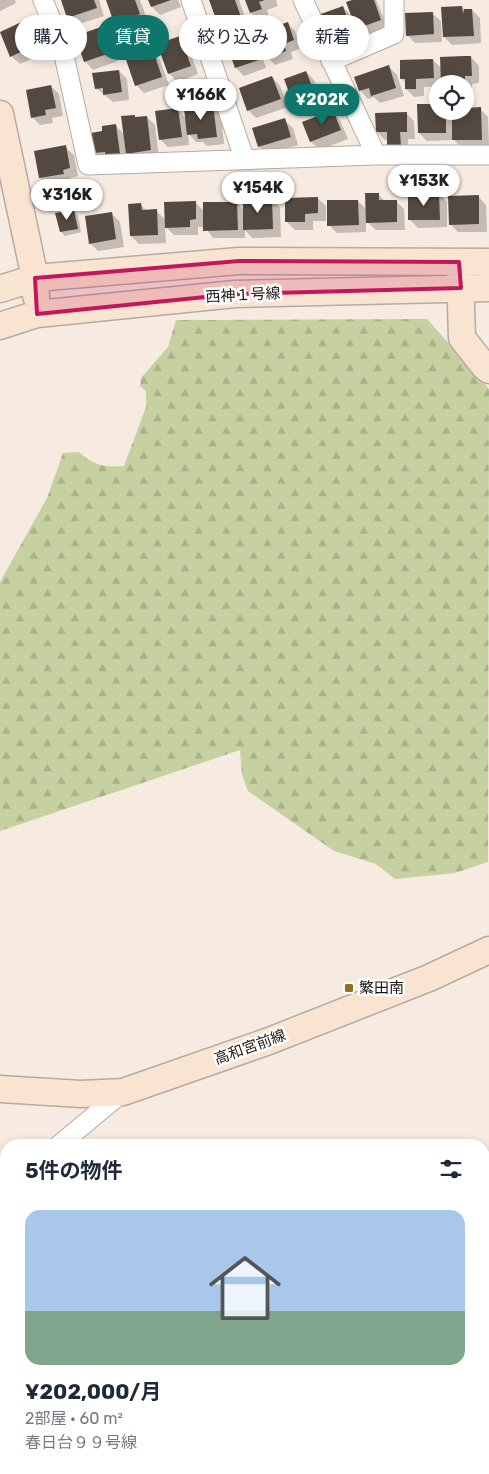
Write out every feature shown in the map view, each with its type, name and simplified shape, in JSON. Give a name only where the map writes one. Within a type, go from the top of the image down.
[{"type":"street","points":[[44,0],[62,46],[88,165],[244,158],[489,155]]},
{"type":"street","points":[[191,0],[244,158]]},
{"type":"street","points":[[303,0],[376,155]]},
{"type":"street","points":[[331,61],[394,34],[394,0]]},
{"type":"street","points":[[0,114],[34,278],[37,314]]},
{"type":"street","points":[[0,289],[34,278],[239,260],[489,262]]},
{"type":"street","points":[[459,262],[462,338],[489,370]]},
{"type":"street","name":"西神１号線","points":[[0,326],[37,314],[235,294],[489,288]]},
{"type":"street","name":"高和宮前線","points":[[0,1089],[81,1094],[124,1092],[278,1038],[429,978],[489,950]]},
{"type":"street","points":[[66,1139],[124,1092]]},
{"type":"highlighted area","points":[[239,261],[459,262],[461,288],[235,294],[37,314],[35,278]]},
{"type":"green space","points":[[427,319],[489,389],[488,862],[455,873],[395,879],[376,864],[334,851],[248,791],[242,775],[240,750],[0,831],[0,582],[47,498],[63,453],[79,452],[100,465],[124,466],[146,407],[146,391],[140,386],[141,378],[168,347],[176,320]]},
{"type":"building","points":[[61,0],[94,0],[97,8],[76,15],[66,15]]},
{"type":"building","points":[[106,0],[135,0],[140,14],[137,15],[111,15]]},
{"type":"building","points":[[148,0],[171,0],[151,7]]},
{"type":"building","points":[[209,0],[235,0],[240,15],[229,15],[215,15]]},
{"type":"building","points":[[245,0],[265,0],[259,2],[262,9],[250,13]]},
{"type":"building","points":[[352,0],[374,0],[381,20],[369,24],[369,15],[351,15],[346,2]]},
{"type":"building","points":[[343,6],[346,15],[318,15]]},
{"type":"building","points":[[462,6],[463,14],[464,9],[472,9],[474,36],[443,37],[441,7]]},
{"type":"building","points":[[433,12],[434,34],[406,36],[405,13]]},
{"type":"building","points":[[287,22],[294,40],[287,43]]},
{"type":"building","points":[[15,25],[15,55],[10,57],[0,32]]},
{"type":"building","points":[[97,28],[97,58],[84,62],[83,60],[87,60],[87,32]]},
{"type":"building","points":[[179,36],[179,60],[189,60],[191,66],[168,74],[163,60],[169,60],[169,40]]},
{"type":"building","points":[[471,56],[472,75],[441,75],[440,57]]},
{"type":"building","points":[[433,59],[434,75],[429,75],[429,78],[416,79],[416,89],[405,89],[405,79],[400,79],[400,60]]},
{"type":"building","points":[[126,60],[156,60],[162,77],[135,86]]},
{"type":"building","points":[[232,60],[259,60],[235,68]]},
{"type":"building","points":[[389,65],[396,88],[371,96],[369,88],[359,91],[354,77]]},
{"type":"building","points":[[119,70],[122,92],[103,95],[103,88],[95,89],[92,73]]},
{"type":"building","points":[[306,71],[315,94],[293,103],[284,79]]},
{"type":"building","points":[[272,76],[281,99],[247,111],[239,88]]},
{"type":"building","points":[[51,85],[56,108],[45,110],[46,115],[31,118],[26,90]]},
{"type":"building","points":[[213,104],[217,137],[198,139],[197,134],[187,135],[184,108]]},
{"type":"building","points":[[417,104],[429,104],[429,120],[446,120],[446,133],[418,133]]},
{"type":"building","points":[[474,107],[481,107],[482,140],[452,140],[452,120],[474,120]]},
{"type":"building","points":[[178,108],[182,137],[159,140],[155,111]]},
{"type":"building","points":[[333,110],[341,130],[310,142],[302,122]]},
{"type":"building","points":[[407,112],[407,132],[400,132],[401,146],[387,147],[387,132],[376,132],[375,113]]},
{"type":"building","points":[[135,115],[135,117],[147,116],[151,150],[126,154],[121,116]]},
{"type":"building","points":[[285,118],[291,137],[258,147],[252,128]]},
{"type":"building","points":[[116,124],[120,154],[105,156],[105,152],[94,153],[91,133],[102,131],[102,126]]},
{"type":"building","points":[[66,145],[70,168],[63,170],[64,174],[39,178],[34,151]]},
{"type":"building","points":[[365,193],[379,193],[379,200],[397,200],[397,222],[366,223]]},
{"type":"building","points":[[439,193],[440,220],[408,220],[408,194]]},
{"type":"building","points":[[479,195],[479,224],[449,225],[448,196]]},
{"type":"building","points":[[318,197],[318,213],[305,214],[305,222],[285,222],[285,198]]},
{"type":"building","points":[[272,198],[273,229],[243,230],[243,199]]},
{"type":"building","points":[[327,200],[358,200],[359,225],[327,226]]},
{"type":"building","points":[[196,201],[196,219],[190,220],[190,227],[165,228],[164,202]]},
{"type":"building","points":[[203,202],[237,202],[238,230],[203,231]]},
{"type":"building","points":[[141,203],[142,210],[157,209],[158,235],[130,236],[128,204]]},
{"type":"building","points":[[74,210],[78,229],[60,232],[55,213]]},
{"type":"building","points":[[112,212],[116,239],[89,244],[85,216]]},
{"type":"place","name":"繁田南","points":[[349,988]]}]
